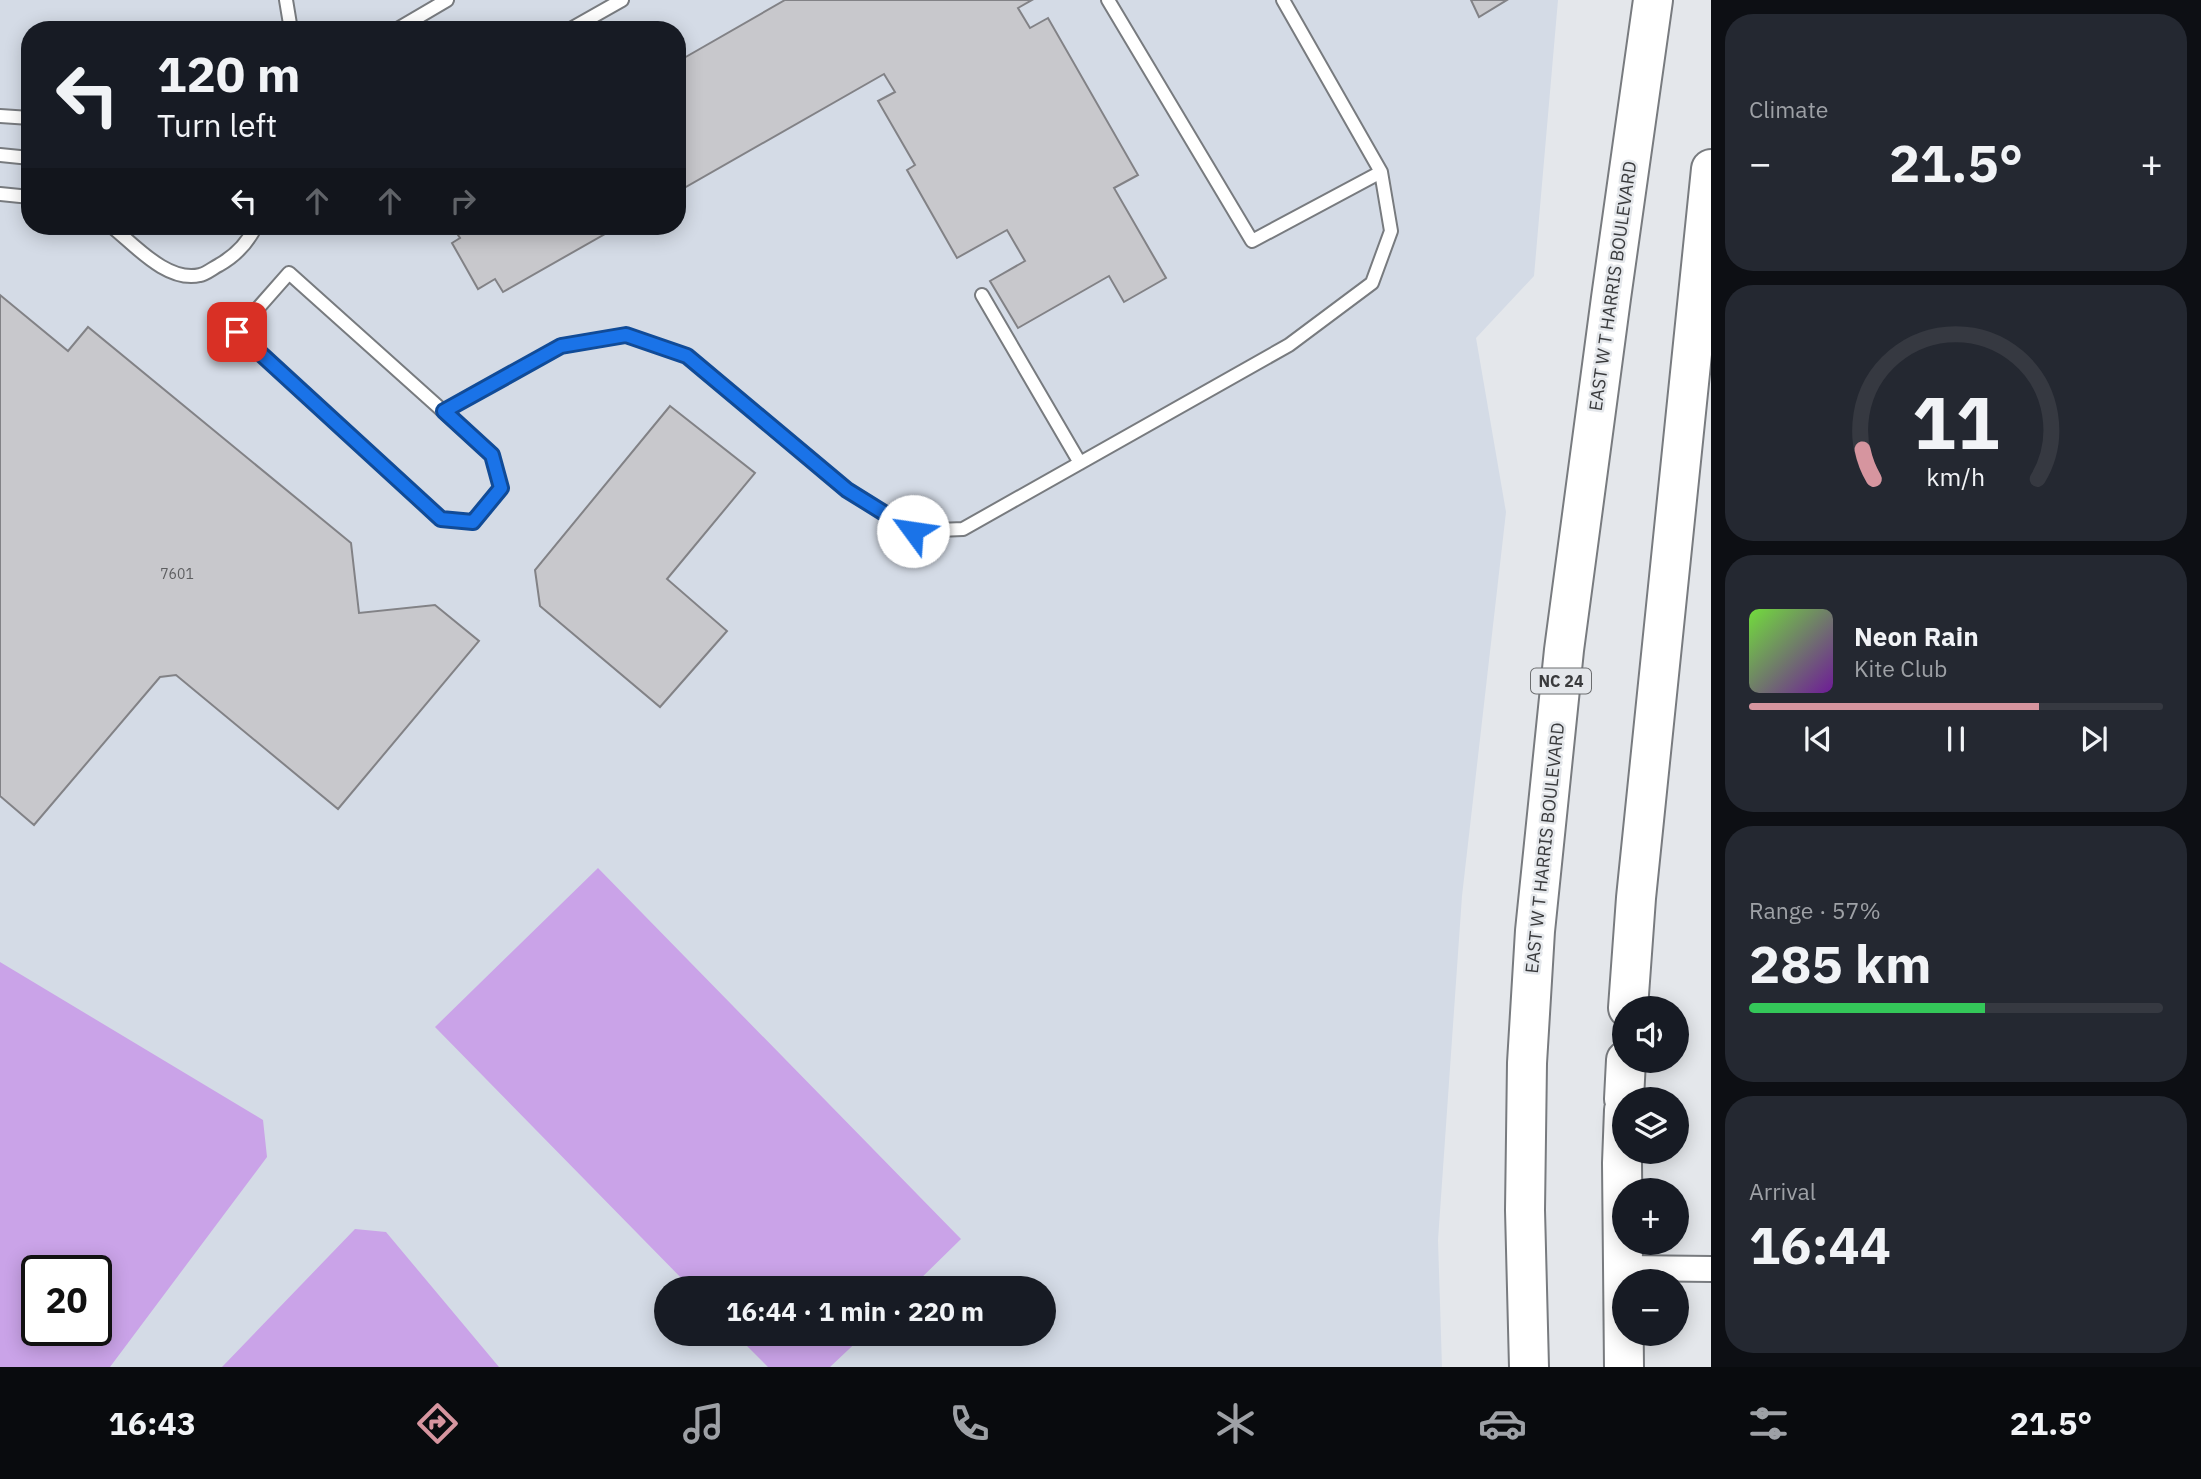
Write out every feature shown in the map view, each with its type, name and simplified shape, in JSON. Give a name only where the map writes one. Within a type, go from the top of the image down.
[{"type":"main road","name":"EAST W T HARRIS BOULEVARD","points":[[1529,1367],[1525,1210],[1527,1063],[1535,932],[1564,650],[1653,0]]},
{"type":"main road","points":[[1629,996],[1636,898],[1711,169]]},
{"type":"main road","points":[[1624,1164],[1624,1367]]},
{"type":"street","points":[[1623,1268],[1711,1269]]},
{"type":"lane","points":[[286,0],[290,21]]},
{"type":"lane","points":[[411,21],[447,0]]},
{"type":"lane","points":[[585,21],[622,0]]},
{"type":"lane","points":[[1108,0],[1252,241],[1381,172]]},
{"type":"lane","points":[[444,411],[561,346],[626,335],[687,356],[847,490],[913,531],[963,529],[1289,345],[1372,283],[1391,231],[1381,172],[1283,0]]},
{"type":"lane","points":[[0,116],[21,117]]},
{"type":"lane","points":[[0,155],[21,157]]},
{"type":"lane","points":[[0,194],[21,196]]},
{"type":"lane","points":[[122,235],[165,269],[181,275],[200,275],[228,259],[252,235]]},
{"type":"lane","points":[[289,273],[444,411],[492,455],[501,488],[473,522],[441,519],[237,332],[289,273]]},
{"type":"lane","points":[[982,295],[1080,463]]},
{"type":"shaded area","points":[[0,0],[1558,0],[1534,276],[1476,338],[1506,512],[1462,896],[1438,1240],[1442,1367],[0,1367]]},
{"type":"shaded area","points":[[598,868],[961,1239],[923,1276],[679,1276],[435,1027]]},
{"type":"shaded area","points":[[0,962],[263,1120],[267,1157],[110,1367],[0,1367]]},
{"type":"shaded area","points":[[355,1229],[386,1232],[499,1367],[222,1367]]},
{"type":"shaded area","points":[[747,1346],[852,1346],[830,1367],[768,1367]]},
{"type":"building","points":[[785,0],[1032,0],[1018,8],[1030,28],[1048,18],[1138,175],[1114,188],[1166,278],[1124,302],[1109,276],[1018,328],[990,281],[1025,261],[1007,230],[957,258],[907,170],[915,165],[878,101],[895,92],[884,74],[686,187],[686,57]]},
{"type":"building","points":[[1471,0],[1507,0],[1479,17]]},
{"type":"building","points":[[458,235],[603,235],[503,292],[495,279],[478,289],[452,243],[460,238]]},
{"type":"building","points":[[0,295],[68,351],[88,327],[351,543],[359,613],[435,605],[479,641],[338,809],[176,675],[160,677],[34,825],[0,796]]},
{"type":"building","points":[[670,406],[755,473],[667,579],[727,631],[660,707],[540,606],[535,570]]},
{"type":"route","points":[[237,332],[441,519],[473,522],[501,488],[492,455],[444,411],[561,346],[626,335],[687,356],[847,490],[913,531]]}]
